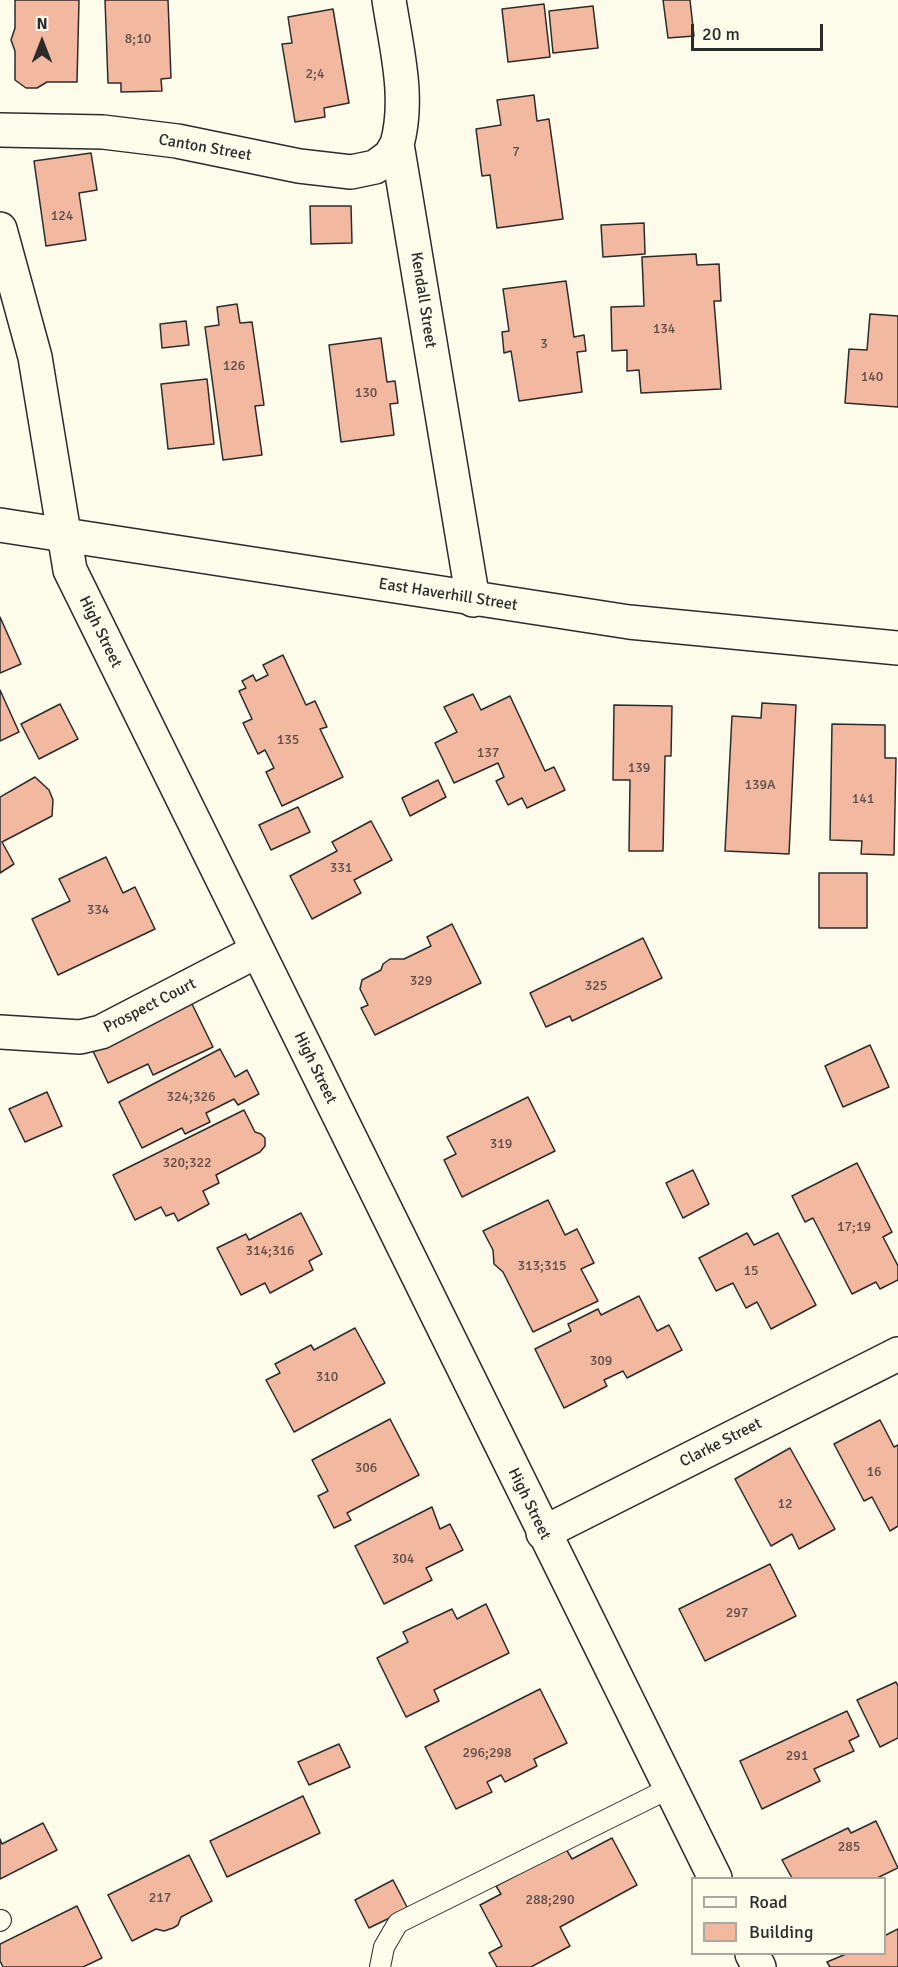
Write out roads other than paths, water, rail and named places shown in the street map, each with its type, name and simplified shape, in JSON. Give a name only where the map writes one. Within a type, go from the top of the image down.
[{"type":"street","name":"Kendall Street","points":[[389,0],[402,87],[403,124],[397,144],[473,600]]},
{"type":"street","name":"Canton Street","points":[[0,130],[103,132],[177,141],[299,166],[351,172],[375,167],[390,156],[397,144]]},
{"type":"street","name":"High Street","points":[[0,229],[35,357],[70,570],[714,1877]]},
{"type":"street","name":"East Haverhill Street","points":[[0,525],[473,600],[629,622],[898,648]]},
{"type":"street","name":"Prospect Court","points":[[0,1032],[81,1037],[101,1032],[257,951]]},
{"type":"street","name":"Clarke Street","points":[[543,1533],[898,1354]]},
{"type":"lane","points":[[380,1967],[384,1947],[399,1923],[670,1788]]}]
